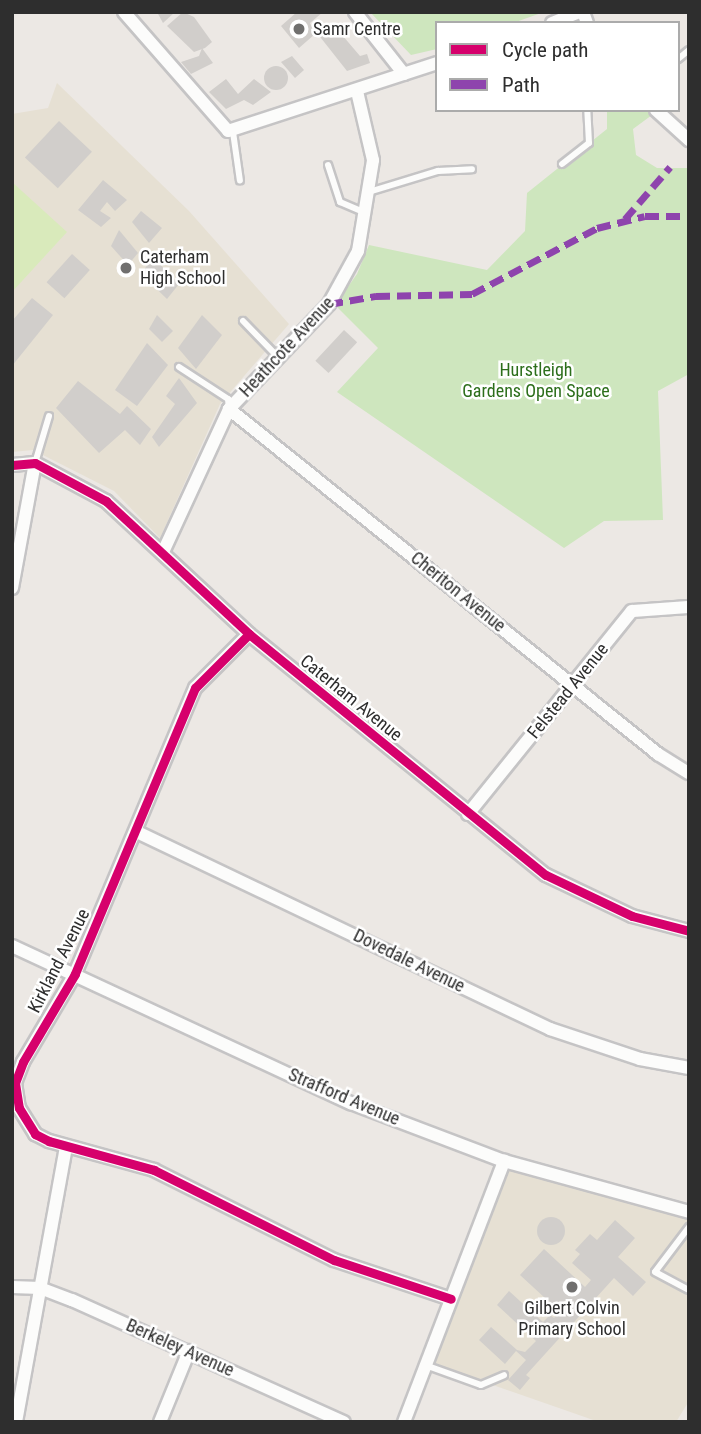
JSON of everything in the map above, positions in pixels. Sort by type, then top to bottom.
[{"type":"street","points":[[124,12],[230,132],[435,64]]},
{"type":"street","points":[[355,12],[404,74]]},
{"type":"street","points":[[557,21],[581,12]]},
{"type":"street","name":"Heathcote Avenue","points":[[163,552],[229,409],[279,359],[340,289],[368,213],[372,191],[369,134],[357,91]]},
{"type":"street","points":[[658,112],[689,140]]},
{"type":"street","name":"Cheriton Avenue","points":[[229,409],[574,685],[689,773]]},
{"type":"street","points":[[12,465],[35,463],[12,588]]},
{"type":"street","name":"Caterham Avenue","points":[[35,463],[106,501],[249,634],[546,876],[589,899],[689,931]]},
{"type":"street","name":"Felstead Avenue","points":[[468,814],[632,611],[689,607]]},
{"type":"street","name":"Kirkland Avenue","points":[[249,634],[195,688],[137,832],[75,974],[15,1083],[19,1108],[35,1134],[66,1147],[154,1170],[334,1260],[451,1300]]},
{"type":"street","name":"Dovedale Avenue","points":[[137,832],[550,1029],[640,1059],[689,1068]]},
{"type":"street","name":"Strafford Avenue","points":[[12,946],[351,1103],[504,1161],[689,1212]]},
{"type":"street","points":[[16,1422],[66,1147]]},
{"type":"street","points":[[404,1422],[504,1161]]},
{"type":"street","name":"Berkeley Avenue","points":[[12,1287],[40,1288],[189,1351],[320,1417],[344,1422]]},
{"type":"street","points":[[160,1422],[189,1351]]},
{"type":"lane","points":[[562,164],[589,142],[587,112]]},
{"type":"lane","points":[[230,132],[240,181]]},
{"type":"lane","points":[[328,165],[340,202],[368,213]]},
{"type":"lane","points":[[372,191],[438,171],[471,169]]},
{"type":"lane","points":[[243,321],[279,359]]},
{"type":"lane","points":[[179,368],[228,399],[229,409]]},
{"type":"lane","points":[[35,463],[49,416]]},
{"type":"lane","points":[[689,1227],[655,1272],[689,1290]]},
{"type":"lane","points":[[425,1365],[481,1384],[504,1375]]},
{"type":"shaded area","name":"Caterham High School","points":[[57,83],[189,211],[289,324],[220,404],[160,538],[114,491],[33,450],[12,452],[12,114],[48,108]]},
{"type":"shaded area","name":"Gilbert Colvin Primary School","points":[[504,1161],[689,1211],[689,1401],[676,1422],[599,1422],[427,1362]]},
{"type":"green space","points":[[370,12],[544,12],[519,21],[435,21],[435,49],[411,55]]},
{"type":"green space","name":"Hurstleigh Gardens Open Space","points":[[607,112],[649,112],[652,115],[633,129],[636,155],[657,168],[689,168],[689,374],[658,391],[663,520],[604,521],[564,548],[337,392],[378,348],[335,305],[357,274],[369,245],[487,270],[525,231],[527,193],[607,129]]},
{"type":"green space","points":[[12,182],[67,232],[12,292]]},
{"type":"building","points":[[157,12],[175,12],[163,23]]},
{"type":"building","points":[[183,12],[194,17],[212,42],[205,48],[194,52],[167,26]]},
{"type":"building","points":[[297,12],[323,12],[310,23],[315,34],[299,48],[281,26]]},
{"type":"building","points":[[331,22],[360,56],[367,54],[370,63],[347,71],[317,33]]},
{"type":"building","points":[[202,48],[213,63],[191,74],[181,62],[199,56]]},
{"type":"building","points":[[292,56],[304,70],[295,78],[281,62]]},
{"type":"building","points":[[276,66],[287,73],[288,78],[281,89],[276,90],[265,83],[264,78],[271,67]]},
{"type":"building","points":[[226,79],[238,94],[254,79],[271,92],[253,105],[244,100],[226,109],[209,92]]},
{"type":"building","points":[[59,121],[92,152],[58,188],[25,158]]},
{"type":"building","points":[[103,180],[127,200],[115,211],[107,202],[100,211],[111,218],[101,227],[78,210]]},
{"type":"building","points":[[141,211],[162,228],[149,243],[132,222]]},
{"type":"building","points":[[119,230],[138,253],[128,265],[111,246]]},
{"type":"building","points":[[72,254],[90,270],[64,298],[47,282]]},
{"type":"building","points":[[153,257],[179,284],[167,299],[141,274]]},
{"type":"building","points":[[32,298],[53,315],[12,366],[12,321]]},
{"type":"building","points":[[157,315],[173,331],[162,342],[149,329]]},
{"type":"building","points":[[202,315],[222,335],[196,369],[178,348]]},
{"type":"building","points":[[344,330],[357,342],[329,373],[315,361]]},
{"type":"building","points":[[147,343],[168,365],[137,406],[115,390]]},
{"type":"building","points":[[179,378],[197,403],[159,447],[152,437],[175,404],[166,396]]},
{"type":"building","points":[[78,381],[120,414],[127,406],[151,429],[140,445],[125,430],[99,453],[56,408]]},
{"type":"building","points":[[551,1217],[561,1221],[565,1231],[561,1241],[551,1245],[541,1241],[537,1231],[541,1221]]},
{"type":"building","points":[[615,1220],[635,1238],[618,1257],[646,1282],[633,1296],[614,1278],[526,1375],[530,1378],[520,1390],[508,1380],[526,1360],[516,1351],[505,1364],[479,1340],[491,1327],[517,1350],[525,1352],[536,1341],[497,1305],[509,1291],[543,1322],[550,1315],[554,1318],[563,1308],[558,1310],[520,1275],[544,1249],[585,1287],[591,1280],[572,1263],[580,1254],[575,1250],[590,1234],[597,1240]]},
{"type":"marked path","points":[[625,219],[670,167]]},
{"type":"marked path","points":[[329,304],[376,296],[472,294],[597,228],[645,216],[689,216]]},
{"type":"cycle path","points":[[12,465],[35,463],[106,501],[249,634],[546,875],[632,916],[689,931]]},
{"type":"cycle path","points":[[249,634],[195,688],[75,974],[23,1062],[15,1083],[19,1108],[35,1134],[49,1141],[154,1170],[334,1260],[451,1299]]},
{"type":"place","name":"Samr Centre","points":[[299,29]]},
{"type":"place","name":"Caterham High School","points":[[126,268]]},
{"type":"place","name":"Gilbert Colvin Primary School","points":[[572,1287]]}]
